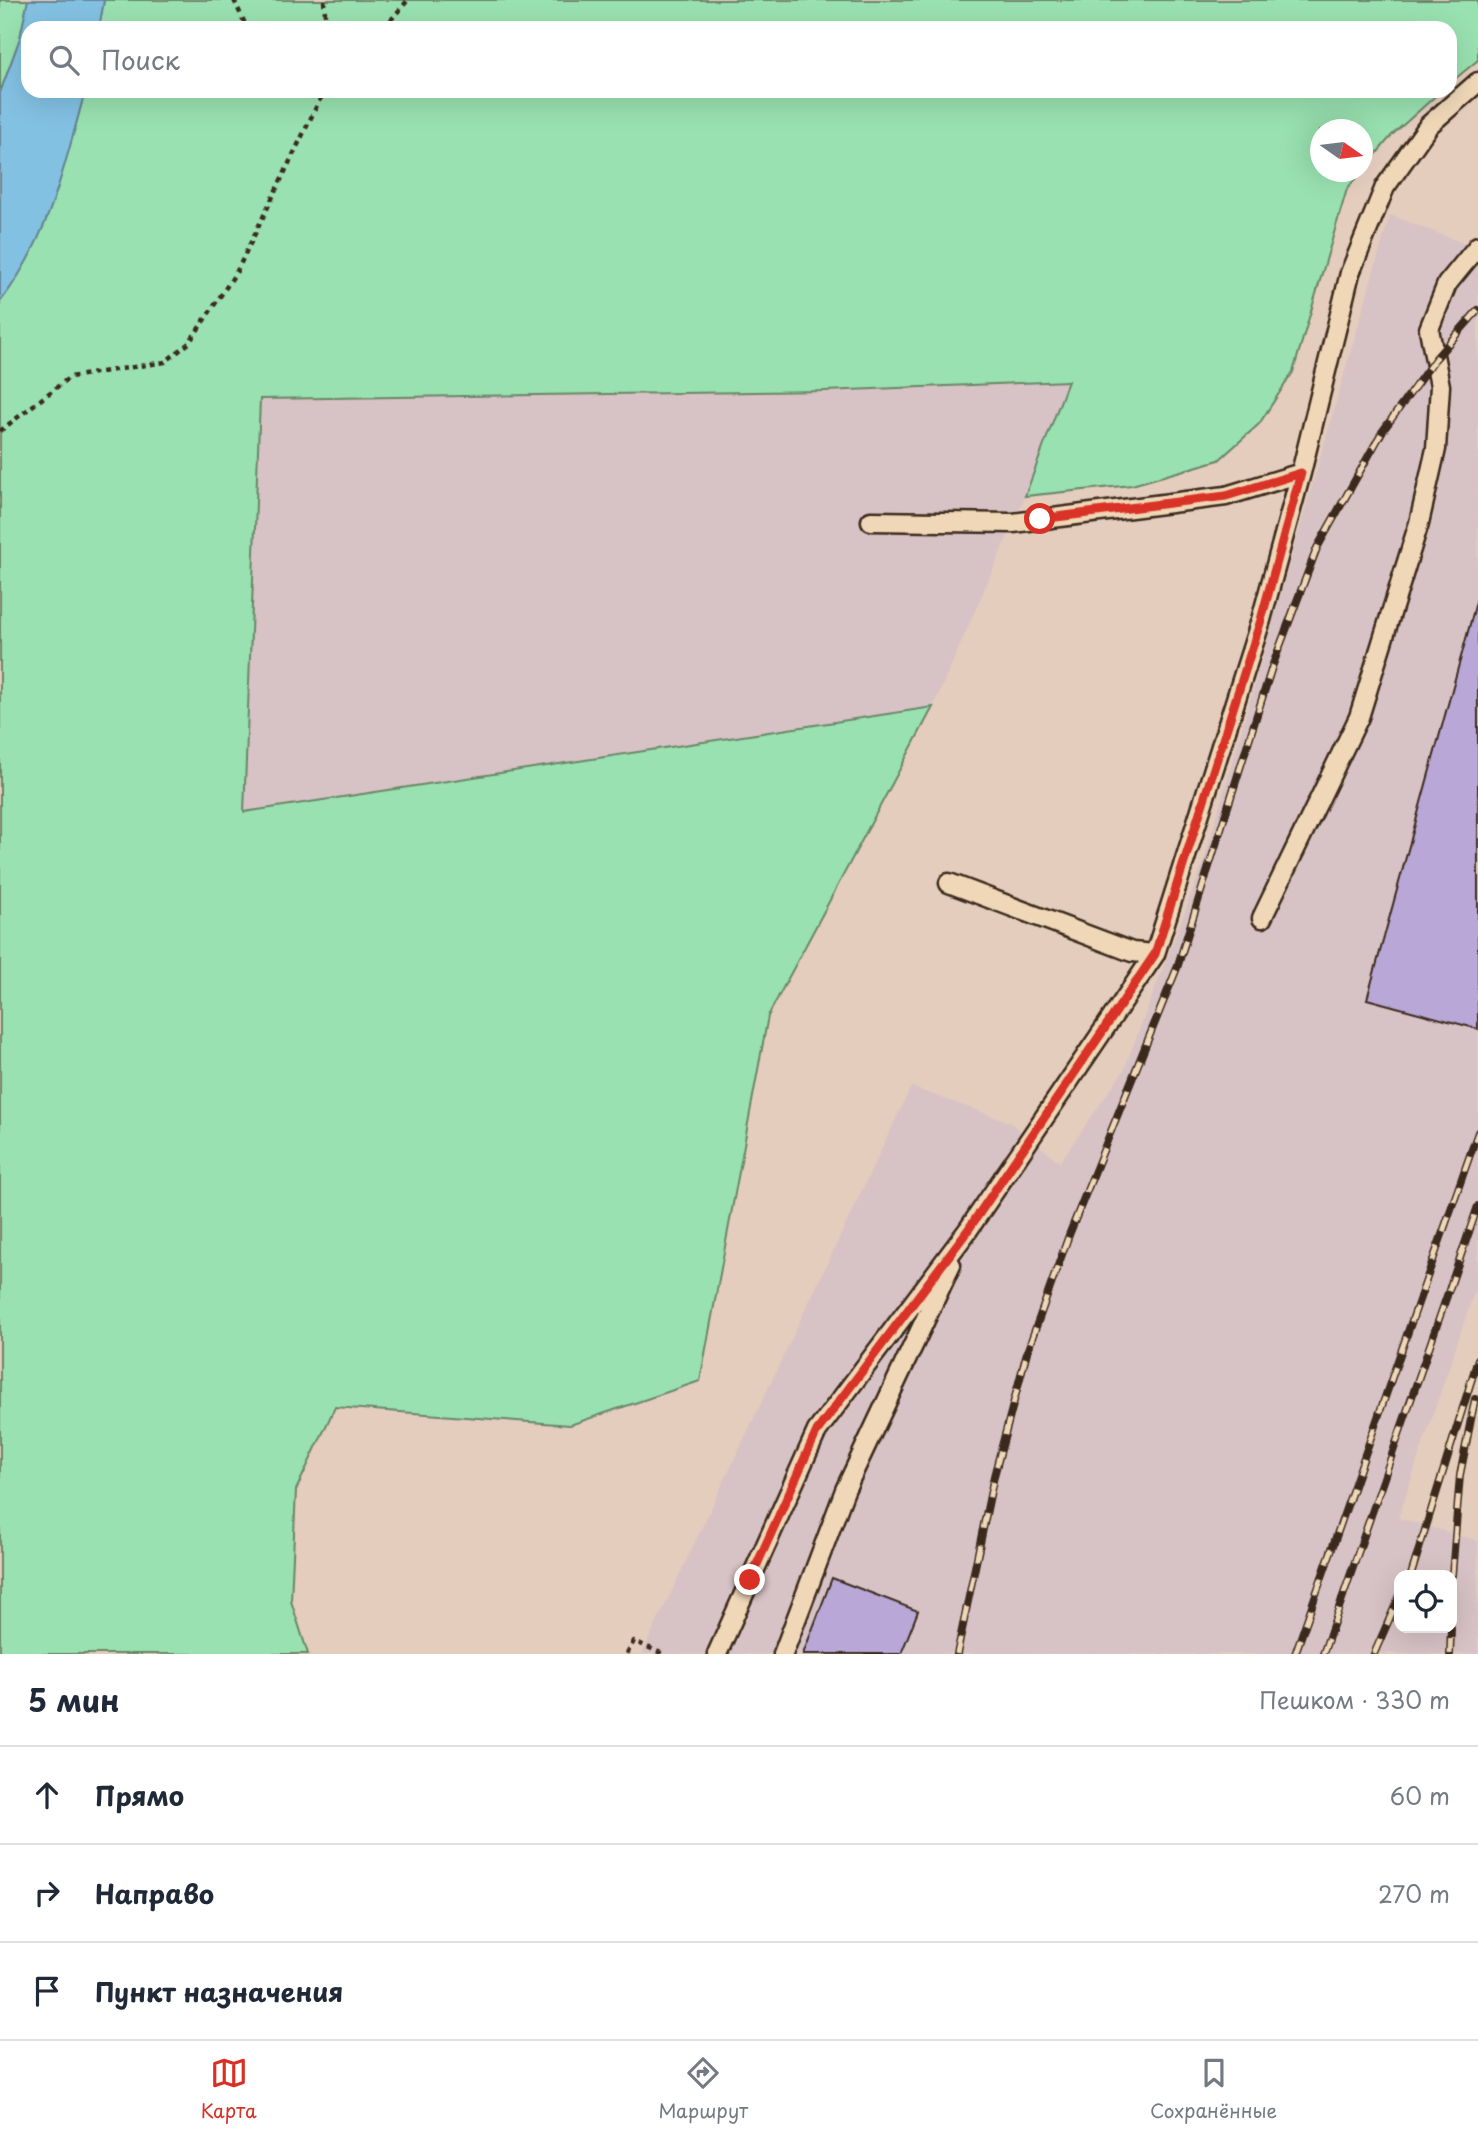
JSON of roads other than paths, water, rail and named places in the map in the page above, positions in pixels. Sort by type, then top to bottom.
[{"type":"lane","points":[[717,1654],[817,1431],[968,1230],[1155,954],[1261,620],[1301,473],[1350,273],[1385,187],[1429,125],[1478,82]]},
{"type":"lane","points":[[1262,918],[1359,717],[1419,523],[1436,449],[1440,386],[1429,330],[1447,284],[1478,246]]},
{"type":"lane","points":[[872,521],[1013,523],[1226,496],[1301,473]]},
{"type":"lane","points":[[949,883],[1132,952],[1155,954]]},
{"type":"lane","points":[[783,1654],[845,1490],[968,1230]]},
{"type":"water","points":[[28,0],[104,0],[100,21],[24,21]]},
{"type":"water","points":[[21,33],[21,98],[83,98],[62,175],[43,228],[17,278],[0,302],[0,93]]},
{"type":"railway","points":[[957,1654],[994,1476],[1027,1352],[1069,1235],[1177,968],[1272,667],[1317,548],[1382,432],[1435,359],[1478,310]]},
{"type":"railway","points":[[1295,1654],[1478,1132]]},
{"type":"railway","points":[[1323,1654],[1478,1206]]},
{"type":"railway","points":[[1413,1570],[1478,1359]]},
{"type":"railway","points":[[1452,1570],[1460,1475],[1475,1399]]},
{"type":"railway","points":[[1374,1654],[1394,1608]]},
{"type":"railway","points":[[1450,1654],[1451,1633]]}]
